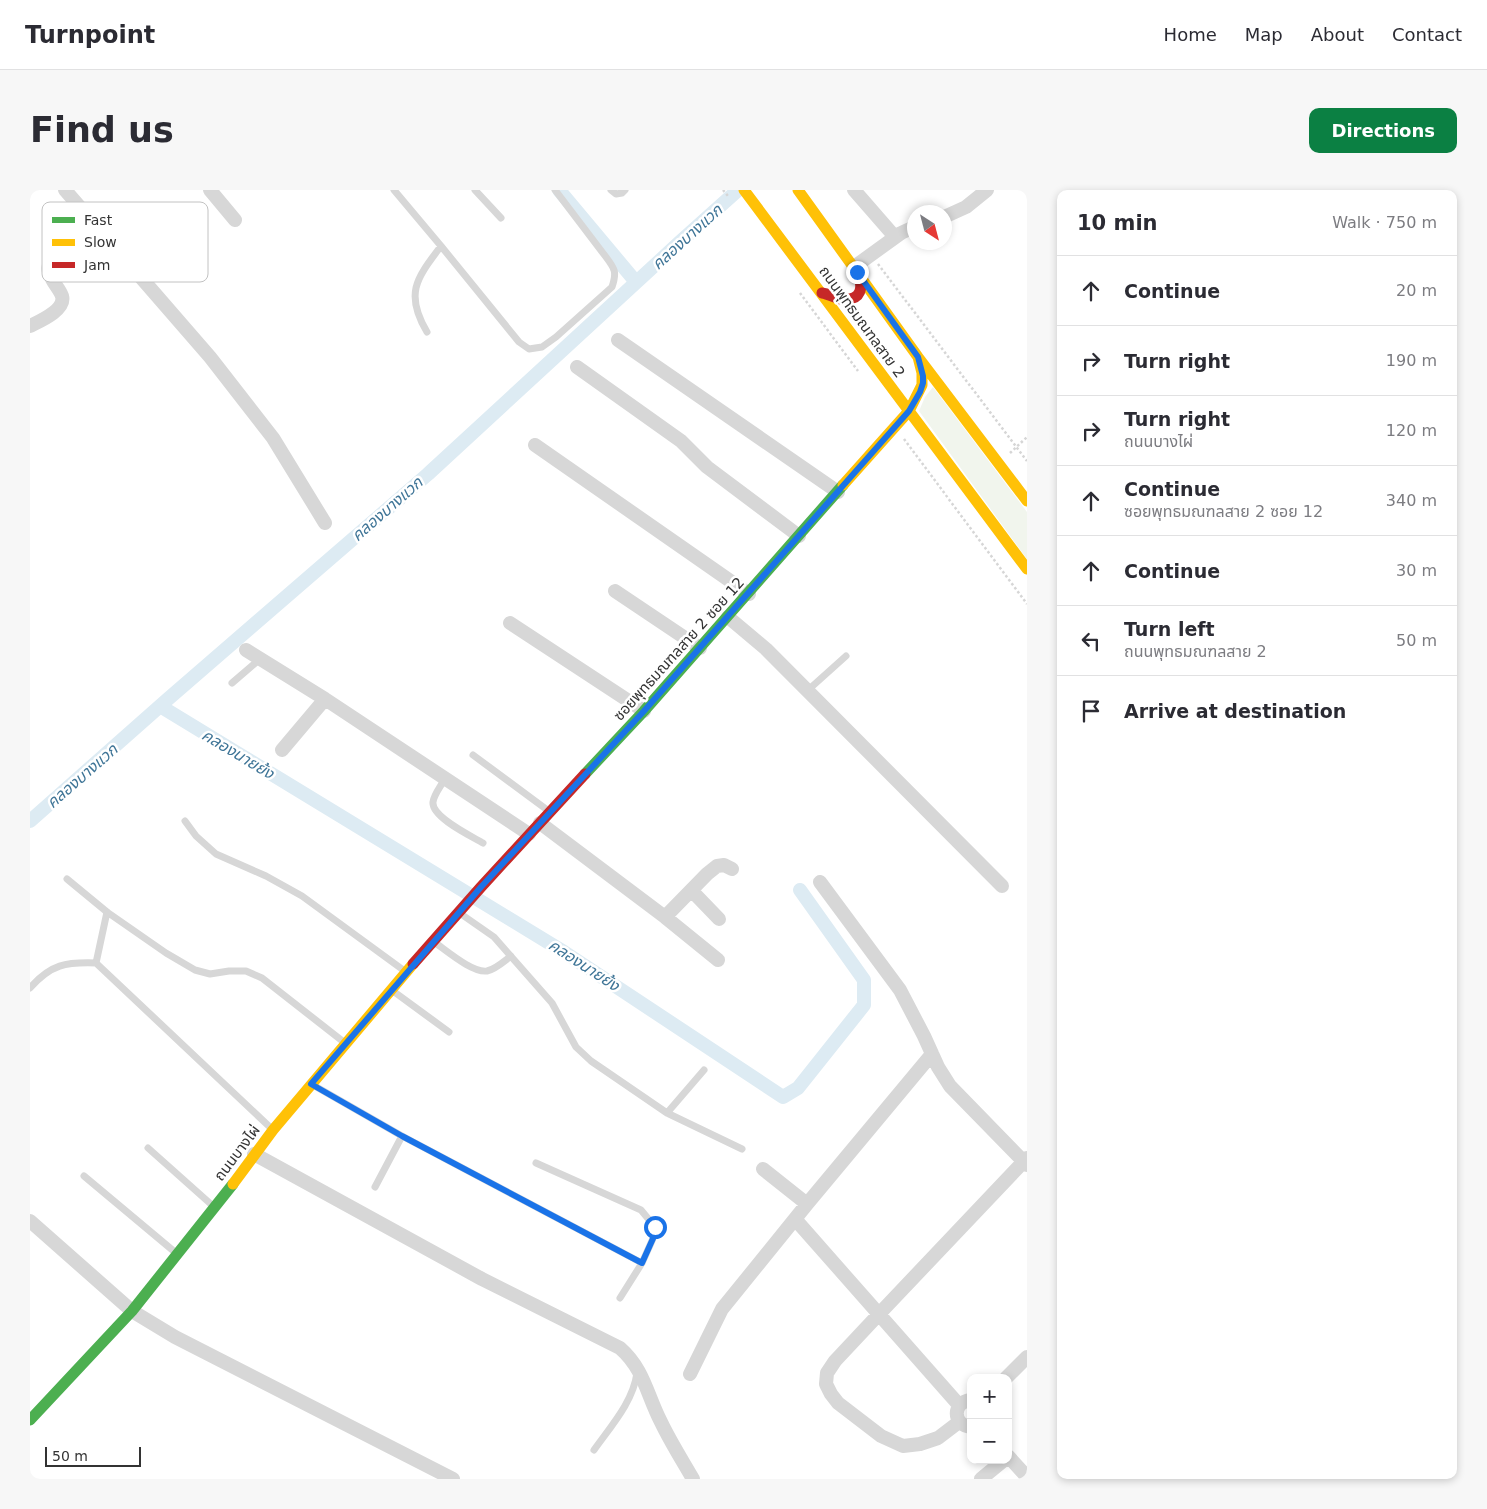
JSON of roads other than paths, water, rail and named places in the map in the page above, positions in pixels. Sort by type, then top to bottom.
[{"type":"street","points":[[65,190],[75,202]]},
{"type":"street","points":[[210,190],[235,220]]},
{"type":"street","name":"ถนนพุทธมณฑลสาย 2","points":[[744,190],[1027,569]]},
{"type":"street","points":[[854,190],[895,237]]},
{"type":"street","points":[[952,213],[966,207],[987,190]]},
{"type":"street","name":"ถนนพุทธมณฑลสาย 2","points":[[801,195],[918,357],[998,463],[1026,496]]},
{"type":"street","points":[[822,293],[846,299],[858,295],[861,290],[861,282],[856,269],[867,258],[901,232],[907,230]]},
{"type":"street","points":[[30,326],[58,309],[62,303],[62,296],[54,282]]},
{"type":"street","points":[[145,282],[210,357],[273,438],[325,523]]},
{"type":"street","points":[[618,340],[838,492]]},
{"type":"street","name":"ซอยพุทธมณฑลสาย 2 ซอย 12","points":[[467,902],[644,711],[909,411],[923,383],[918,357]]},
{"type":"street","points":[[577,367],[681,441],[707,467],[800,536]]},
{"type":"street","points":[[535,445],[749,594]]},
{"type":"street","points":[[614,590],[700,648]]},
{"type":"street","points":[[728,617],[766,648],[1002,886]]},
{"type":"street","points":[[510,623],[644,711]]},
{"type":"street","points":[[246,650],[325,699],[529,834]]},
{"type":"street","points":[[282,750],[325,699]]},
{"type":"street","points":[[540,823],[665,917],[718,960]]},
{"type":"street","points":[[665,917],[717,866],[724,865],[732,869]]},
{"type":"street","points":[[820,882],[900,990],[938,1068],[950,1086],[1026,1162],[880,1313],[835,1361],[827,1373],[826,1384],[838,1403],[882,1436],[903,1446],[920,1444],[938,1438],[965,1424]]},
{"type":"street","points":[[692,891],[718,919]]},
{"type":"street","name":"ถนนบางไผ่","points":[[30,1420],[132,1311],[215,1208],[273,1130],[345,1043],[467,902]]},
{"type":"street","points":[[690,1374],[722,1308],[932,1054]]},
{"type":"street","points":[[254,1154],[482,1279],[620,1348],[637,1367],[660,1420],[693,1479]]},
{"type":"street","points":[[763,1169],[807,1204]]},
{"type":"street","points":[[795,1219],[880,1313],[965,1402],[956,1412],[957,1419],[965,1424]]},
{"type":"street","points":[[30,1221],[132,1311],[175,1337],[453,1479]]},
{"type":"street","points":[[1010,1374],[1027,1357]]},
{"type":"street","points":[[1012,1461],[1027,1477]]},
{"type":"street","points":[[982,1479],[999,1464]]},
{"type":"lane","points":[[394,190],[518,342],[529,349],[542,347],[556,337],[612,286],[616,275],[613,266],[555,190]]},
{"type":"lane","points":[[611,190],[616,194],[625,190]]},
{"type":"lane","points":[[477,192],[501,218]]},
{"type":"lane","points":[[427,332],[416,305],[414,289],[418,278],[441,246]]},
{"type":"lane","points":[[807,691],[846,656]]},
{"type":"lane","points":[[232,683],[260,659]]},
{"type":"lane","points":[[472,755],[550,812]]},
{"type":"lane","points":[[445,778],[433,801],[433,808],[440,816],[482,843]]},
{"type":"lane","points":[[185,821],[196,836],[216,854],[266,876],[302,896],[406,972]]},
{"type":"lane","points":[[67,879],[107,912],[166,953],[195,970],[210,974],[246,971],[262,978],[345,1043]]},
{"type":"lane","points":[[96,963],[107,912]]},
{"type":"lane","points":[[459,912],[494,937],[511,956],[552,1003],[576,1046],[591,1061],[666,1113],[742,1149]]},
{"type":"lane","points":[[433,941],[471,967],[485,971],[495,968],[511,956]]},
{"type":"lane","points":[[30,988],[38,979],[59,966],[73,962],[96,963],[273,1130]]},
{"type":"lane","points":[[391,990],[449,1032]]},
{"type":"lane","points":[[666,1113],[704,1070]]},
{"type":"lane","points":[[311,1084],[402,1136],[642,1263]]},
{"type":"lane","points":[[375,1187],[402,1136]]},
{"type":"lane","points":[[148,1148],[215,1208]]},
{"type":"lane","points":[[536,1163],[641,1210],[655,1227],[655,1234],[642,1263],[620,1298]]},
{"type":"lane","points":[[84,1176],[178,1255]]},
{"type":"lane","points":[[594,1450],[630,1398],[635,1384],[637,1367]]},
{"type":"waterway","points":[[559,190],[636,282]]},
{"type":"waterway","name":"คลองบางแวก","points":[[30,821],[428,474],[738,190]]},
{"type":"waterway","name":"คลองนายย้ง","points":[[160,706],[564,952],[783,1097],[798,1088],[864,1005],[864,980],[800,890]]}]
